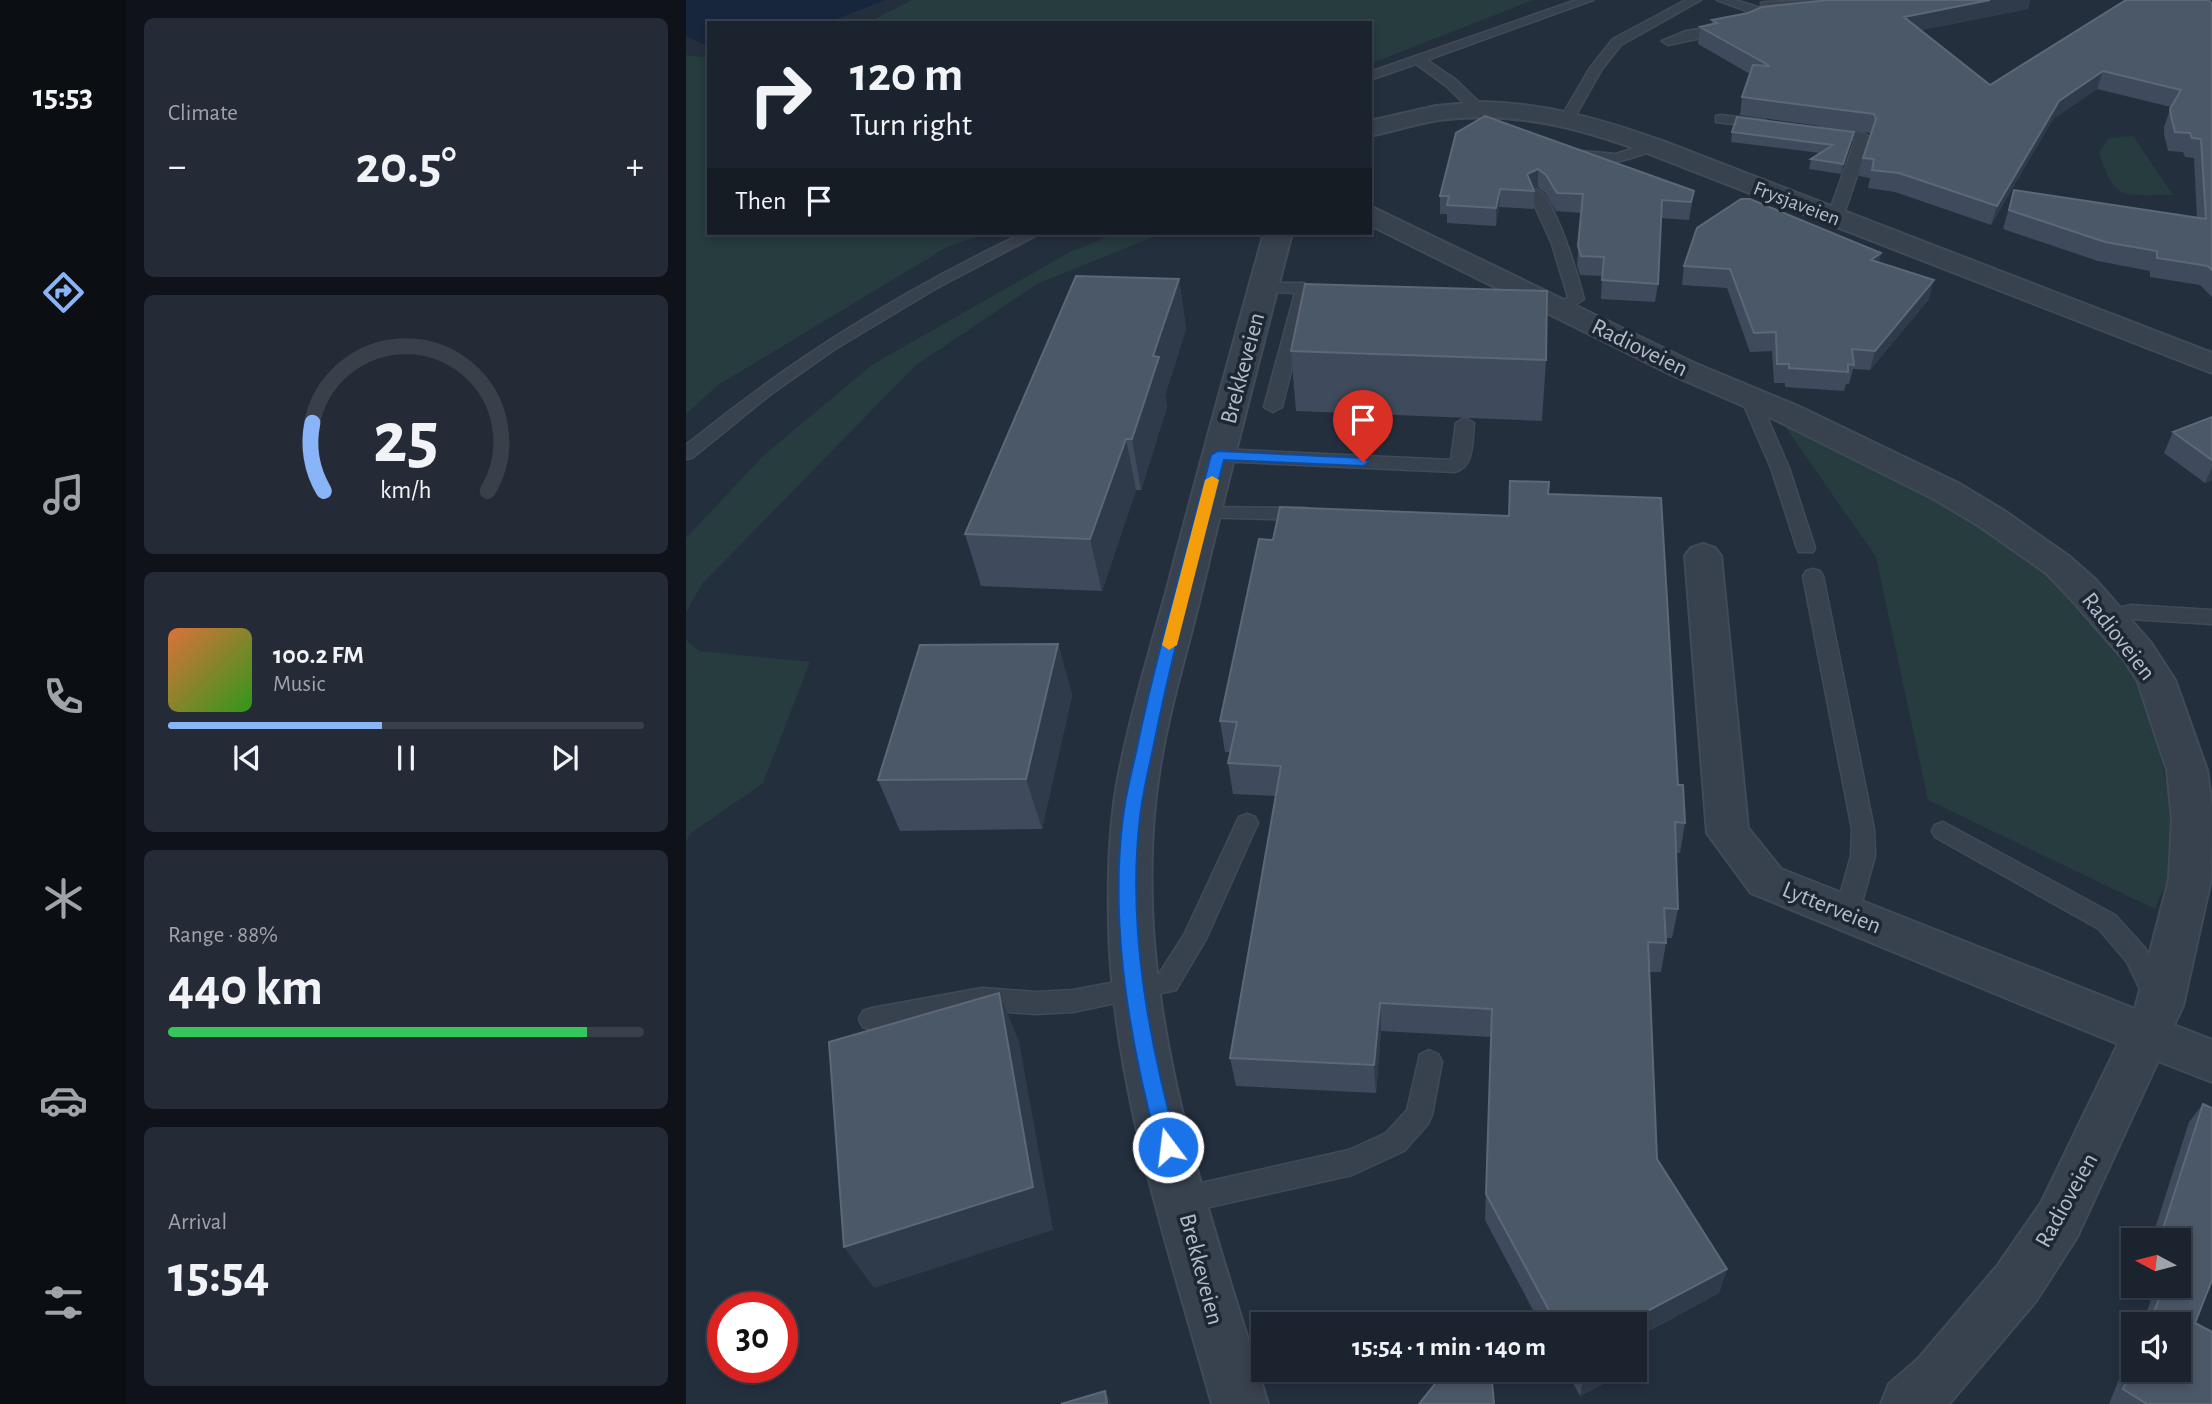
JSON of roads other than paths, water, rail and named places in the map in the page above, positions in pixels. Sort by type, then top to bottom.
[{"type":"street","name":"Frysjaveien","points":[[1372,128],[1423,114],[1479,110],[1525,112],[1567,119],[1836,217],[2212,364]]},
{"type":"street","name":"Radioveien","points":[[1372,215],[1683,369],[1749,396],[1923,480],[1991,518],[2058,565],[2109,617],[2138,652],[2156,680],[2187,770],[2193,819],[2190,879],[2153,1020],[2059,1220],[2008,1294],[1937,1378],[1909,1404]]},
{"type":"street","name":"Brekkeveien","points":[[1240,1404],[1154,1094],[1135,989],[1128,894],[1131,817],[1156,696],[1277,235]]},
{"type":"street","name":"Lytterveien","points":[[1703,556],[1728,833],[1766,881],[1847,913],[2153,1020],[2212,1061]]},
{"type":"lane","points":[[1372,75],[1587,0]]},
{"type":"lane","points":[[1567,119],[1596,68],[1617,42],[1695,0]]},
{"type":"lane","points":[[1723,0],[1744,18]]},
{"type":"lane","points":[[1744,18],[1831,3]]},
{"type":"lane","points":[[1668,41],[1744,18],[1831,3]]},
{"type":"lane","points":[[1418,60],[1451,83],[1479,110]]},
{"type":"lane","points":[[1721,119],[1775,125]]},
{"type":"lane","points":[[1815,130],[1863,136],[1858,157],[1838,202],[1836,217]]},
{"type":"lane","points":[[1567,149],[1604,161],[1622,159],[1649,147]]},
{"type":"lane","points":[[1536,194],[1566,255],[1572,278],[1576,299],[1561,309]]},
{"type":"lane","points":[[686,454],[766,389],[850,333],[944,278],[1030,235]]},
{"type":"lane","points":[[1264,288],[1304,288],[1273,407]]},
{"type":"lane","points":[[1749,396],[1780,468],[1806,548]]},
{"type":"lane","points":[[1218,455],[1455,466],[1461,460],[1465,423]]},
{"type":"lane","points":[[1203,513],[1321,515]]},
{"type":"lane","points":[[1813,576],[1863,829],[1863,856],[1847,913]]},
{"type":"lane","points":[[2109,617],[2131,612],[2212,617]]},
{"type":"lane","points":[[872,1019],[982,999],[1037,1003],[1073,1000],[1167,983],[1194,939],[1247,823]]},
{"type":"lane","points":[[1942,831],[2107,922],[2136,955],[2153,1020]]},
{"type":"lane","points":[[1183,1200],[1352,1162],[1395,1142],[1419,1115],[1429,1062]]},
{"type":"water","points":[[686,0],[885,0],[831,21],[707,21],[707,46],[686,36]]}]
